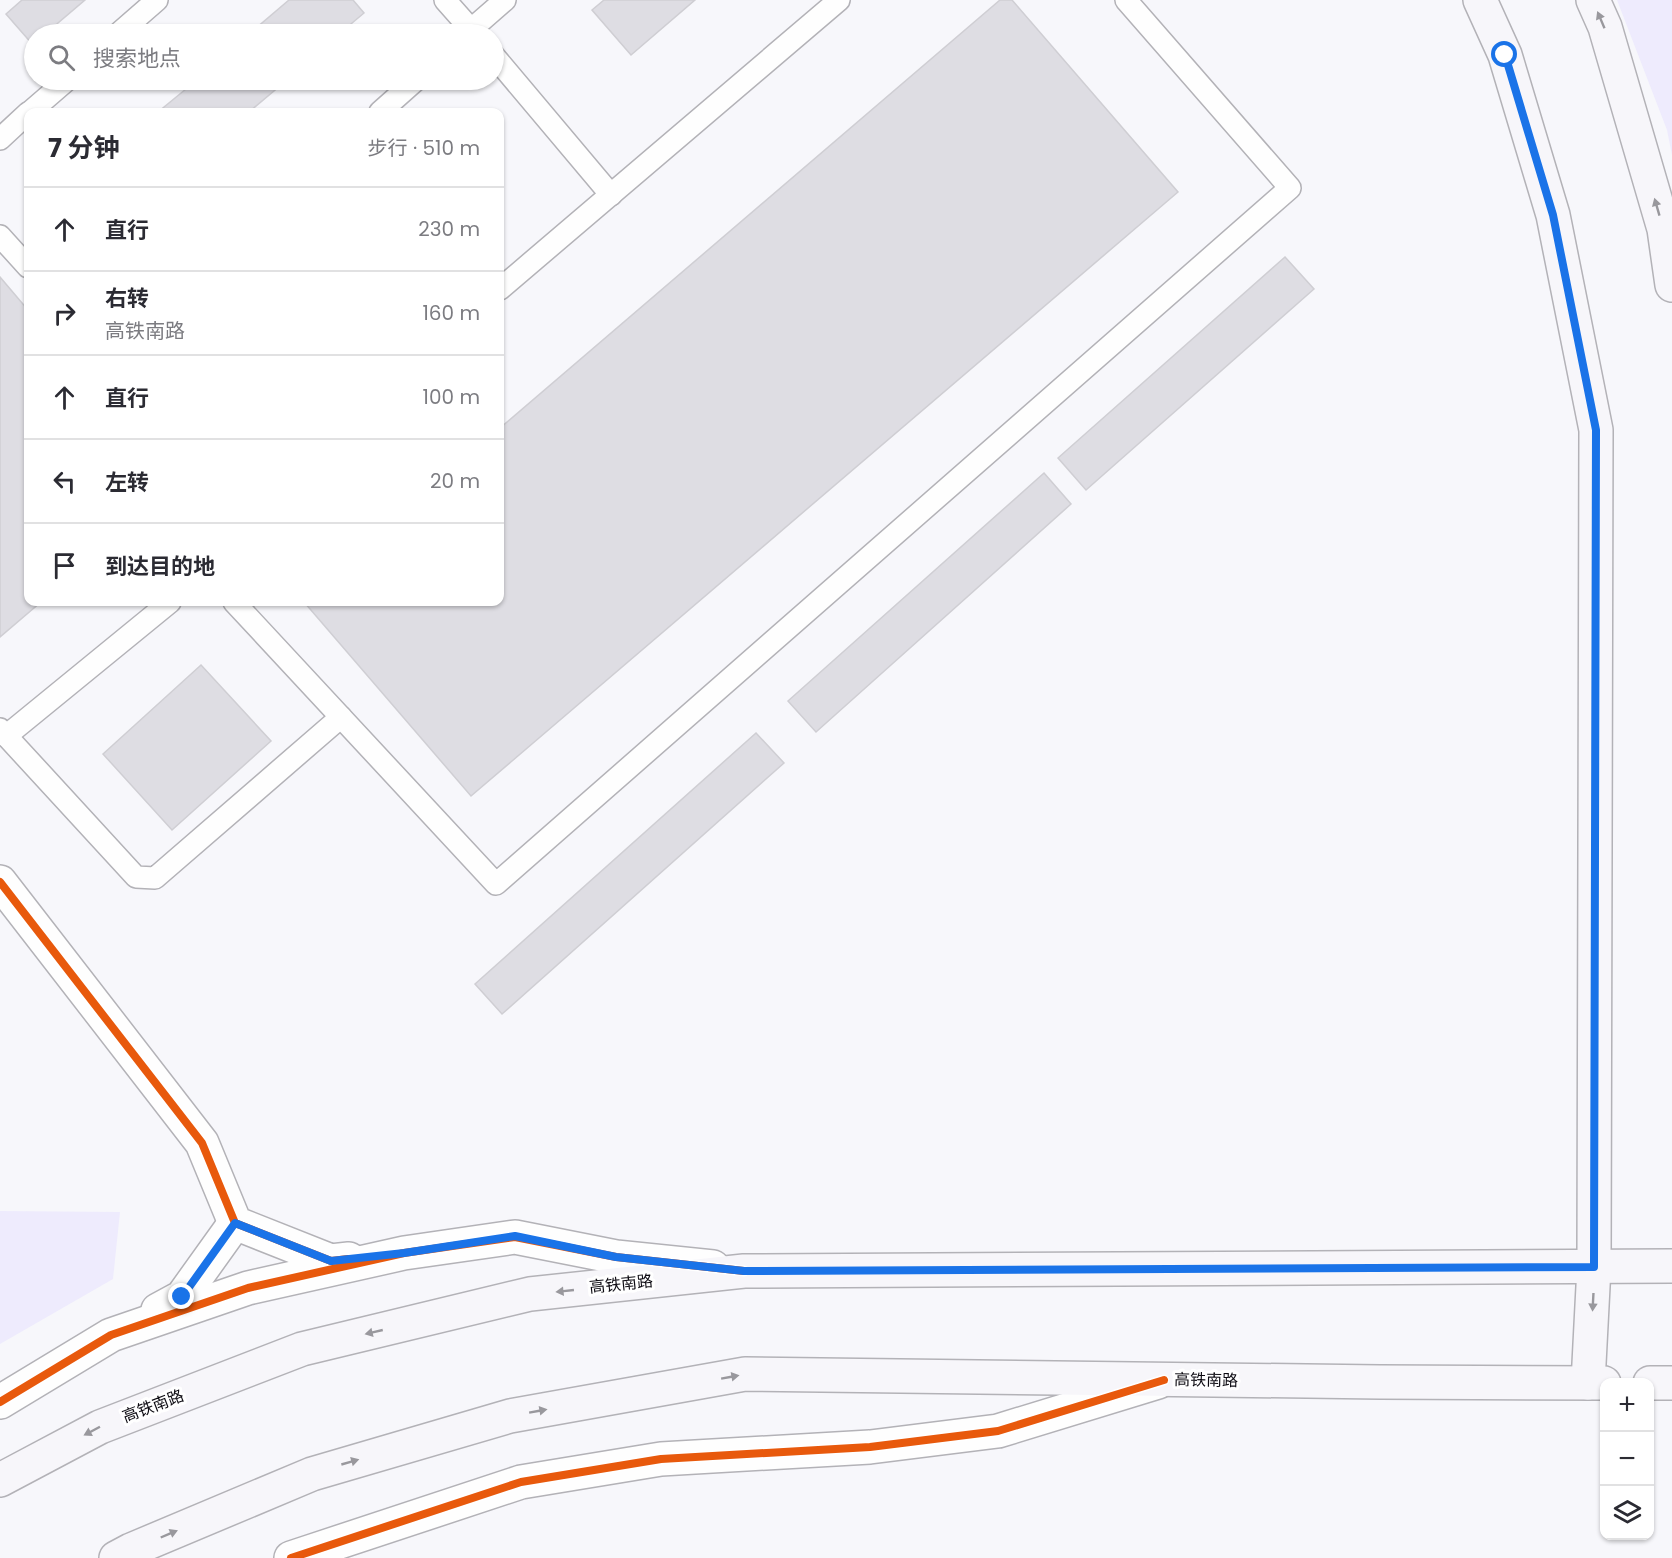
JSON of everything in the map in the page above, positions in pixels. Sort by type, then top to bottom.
[{"type":"main road","points":[[1480,0],[1505,55],[1553,215],[1596,430],[1594,1267],[1596,1383]]},
{"type":"main road","points":[[1593,0],[1605,27],[1664,229],[1672,285]]},
{"type":"main road","name":"高铁南路","points":[[0,1480],[100,1427],[302,1349],[530,1294],[744,1271],[1672,1266]]},
{"type":"main road","name":"高铁南路","points":[[116,1558],[312,1474],[510,1416],[745,1374],[1596,1383]]},
{"type":"main road","points":[[1654,1383],[1672,1383]]},
{"type":"street","points":[[0,882],[202,1143],[235,1223],[331,1261],[404,1253],[515,1236],[616,1257],[744,1271]]},
{"type":"street","points":[[0,1402],[111,1335],[182,1297],[235,1223]]},
{"type":"street","points":[[111,1335],[248,1288],[404,1253]]},
{"type":"street","points":[[291,1558],[521,1482],[662,1459],[870,1447],[998,1431],[1164,1380]]},
{"type":"lane","points":[[129,24],[157,0]]},
{"type":"lane","points":[[445,0],[464,24]]},
{"type":"lane","points":[[480,24],[505,0]]},
{"type":"lane","points":[[504,287],[839,0]]},
{"type":"lane","points":[[238,606],[496,884],[1290,188],[1126,0]]},
{"type":"lane","points":[[504,69],[611,195]]},
{"type":"lane","points":[[35,108],[55,90]]},
{"type":"lane","points":[[384,108],[405,90]]},
{"type":"lane","points":[[0,139],[24,117]]},
{"type":"lane","points":[[0,236],[24,263]]},
{"type":"lane","points":[[165,606],[3,732],[136,878],[155,878],[341,717]]},
{"type":"shaded area","points":[[1617,0],[1672,0],[1672,155],[1667,130]]},
{"type":"shaded area","points":[[0,1211],[120,1212],[113,1279],[0,1344]]},
{"type":"building","points":[[22,0],[85,0],[57,24],[24,24],[24,35],[6,14]]},
{"type":"building","points":[[289,0],[353,0],[364,13],[351,24],[261,24]]},
{"type":"building","points":[[604,0],[695,0],[631,55],[592,10]]},
{"type":"building","points":[[1000,0],[1012,0],[1178,192],[471,796],[307,606],[504,606],[504,425]]},
{"type":"building","points":[[185,90],[275,90],[254,108],[163,108]]},
{"type":"building","points":[[1285,257],[1314,289],[1086,490],[1058,458]]},
{"type":"building","points":[[0,277],[24,305],[24,606],[36,606],[0,637]]},
{"type":"building","points":[[1044,473],[1071,504],[816,732],[788,701]]},
{"type":"building","points":[[201,665],[271,741],[172,830],[103,754]]},
{"type":"building","points":[[756,733],[784,763],[502,1014],[475,984]]},
{"type":"cycle path","points":[[0,882],[202,1143],[235,1223],[331,1261],[348,1259]]},
{"type":"cycle path","points":[[0,1402],[111,1335],[248,1288],[404,1253],[515,1237],[616,1257],[744,1271]]},
{"type":"cycle path","points":[[291,1558],[521,1482],[661,1459],[870,1447],[998,1431],[1164,1380]]},
{"type":"route","points":[[182,1297],[235,1223],[331,1261],[404,1253],[515,1236],[616,1257],[744,1271],[1594,1267],[1596,430],[1553,215],[1505,55]]}]
